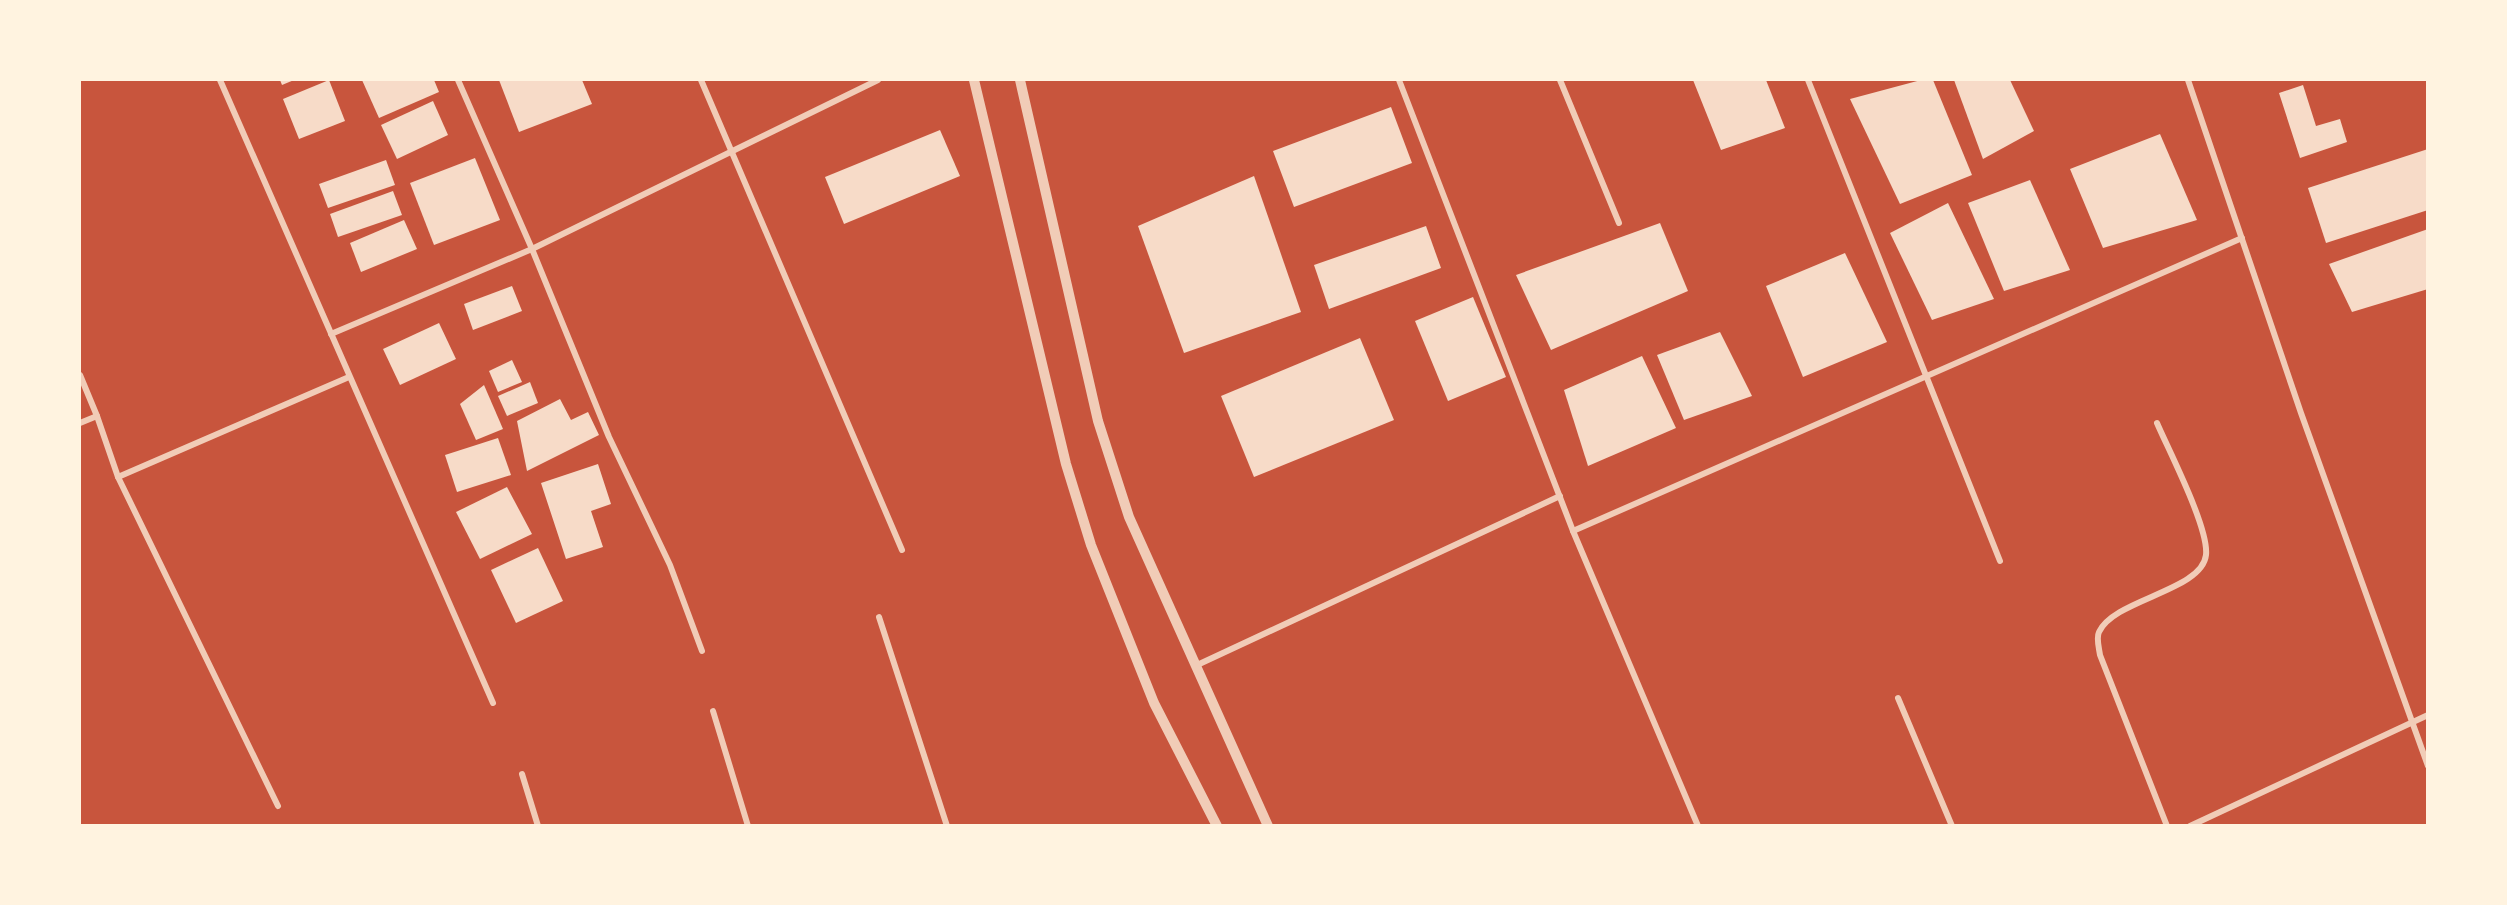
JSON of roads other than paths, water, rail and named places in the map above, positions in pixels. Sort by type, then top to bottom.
[{"type":"street","points":[[220,80],[493,703]]},
{"type":"street","points":[[458,80],[532,249],[609,437],[670,565],[702,651]]},
{"type":"street","points":[[701,80],[902,550]]},
{"type":"street","points":[[331,334],[532,249],[878,80]]},
{"type":"street","points":[[974,80],[1066,464],[1091,545],[1154,703],[1217,825]]},
{"type":"street","points":[[1020,80],[1098,421],[1129,517],[1268,825]]},
{"type":"street","points":[[1399,80],[1573,531],[1698,825]]},
{"type":"street","points":[[1560,80],[1619,223]]},
{"type":"street","points":[[1808,80],[2000,561]]},
{"type":"street","points":[[2188,80],[2301,413],[2427,766]]},
{"type":"street","points":[[1573,531],[2242,238]]},
{"type":"street","points":[[80,375],[118,477],[278,806]]},
{"type":"street","points":[[118,477],[349,376]]},
{"type":"street","points":[[80,423],[97,416]]},
{"type":"street","points":[[2157,423],[2205,534],[2206,556],[2198,572],[2107,620],[2098,634],[2100,655],[2167,825]]},
{"type":"street","points":[[1195,666],[1560,496]]},
{"type":"street","points":[[879,617],[947,825]]},
{"type":"street","points":[[1898,698],[1952,825]]},
{"type":"street","points":[[713,711],[748,825]]},
{"type":"street","points":[[2190,825],[2427,715]]},
{"type":"street","points":[[522,774],[538,825]]}]
